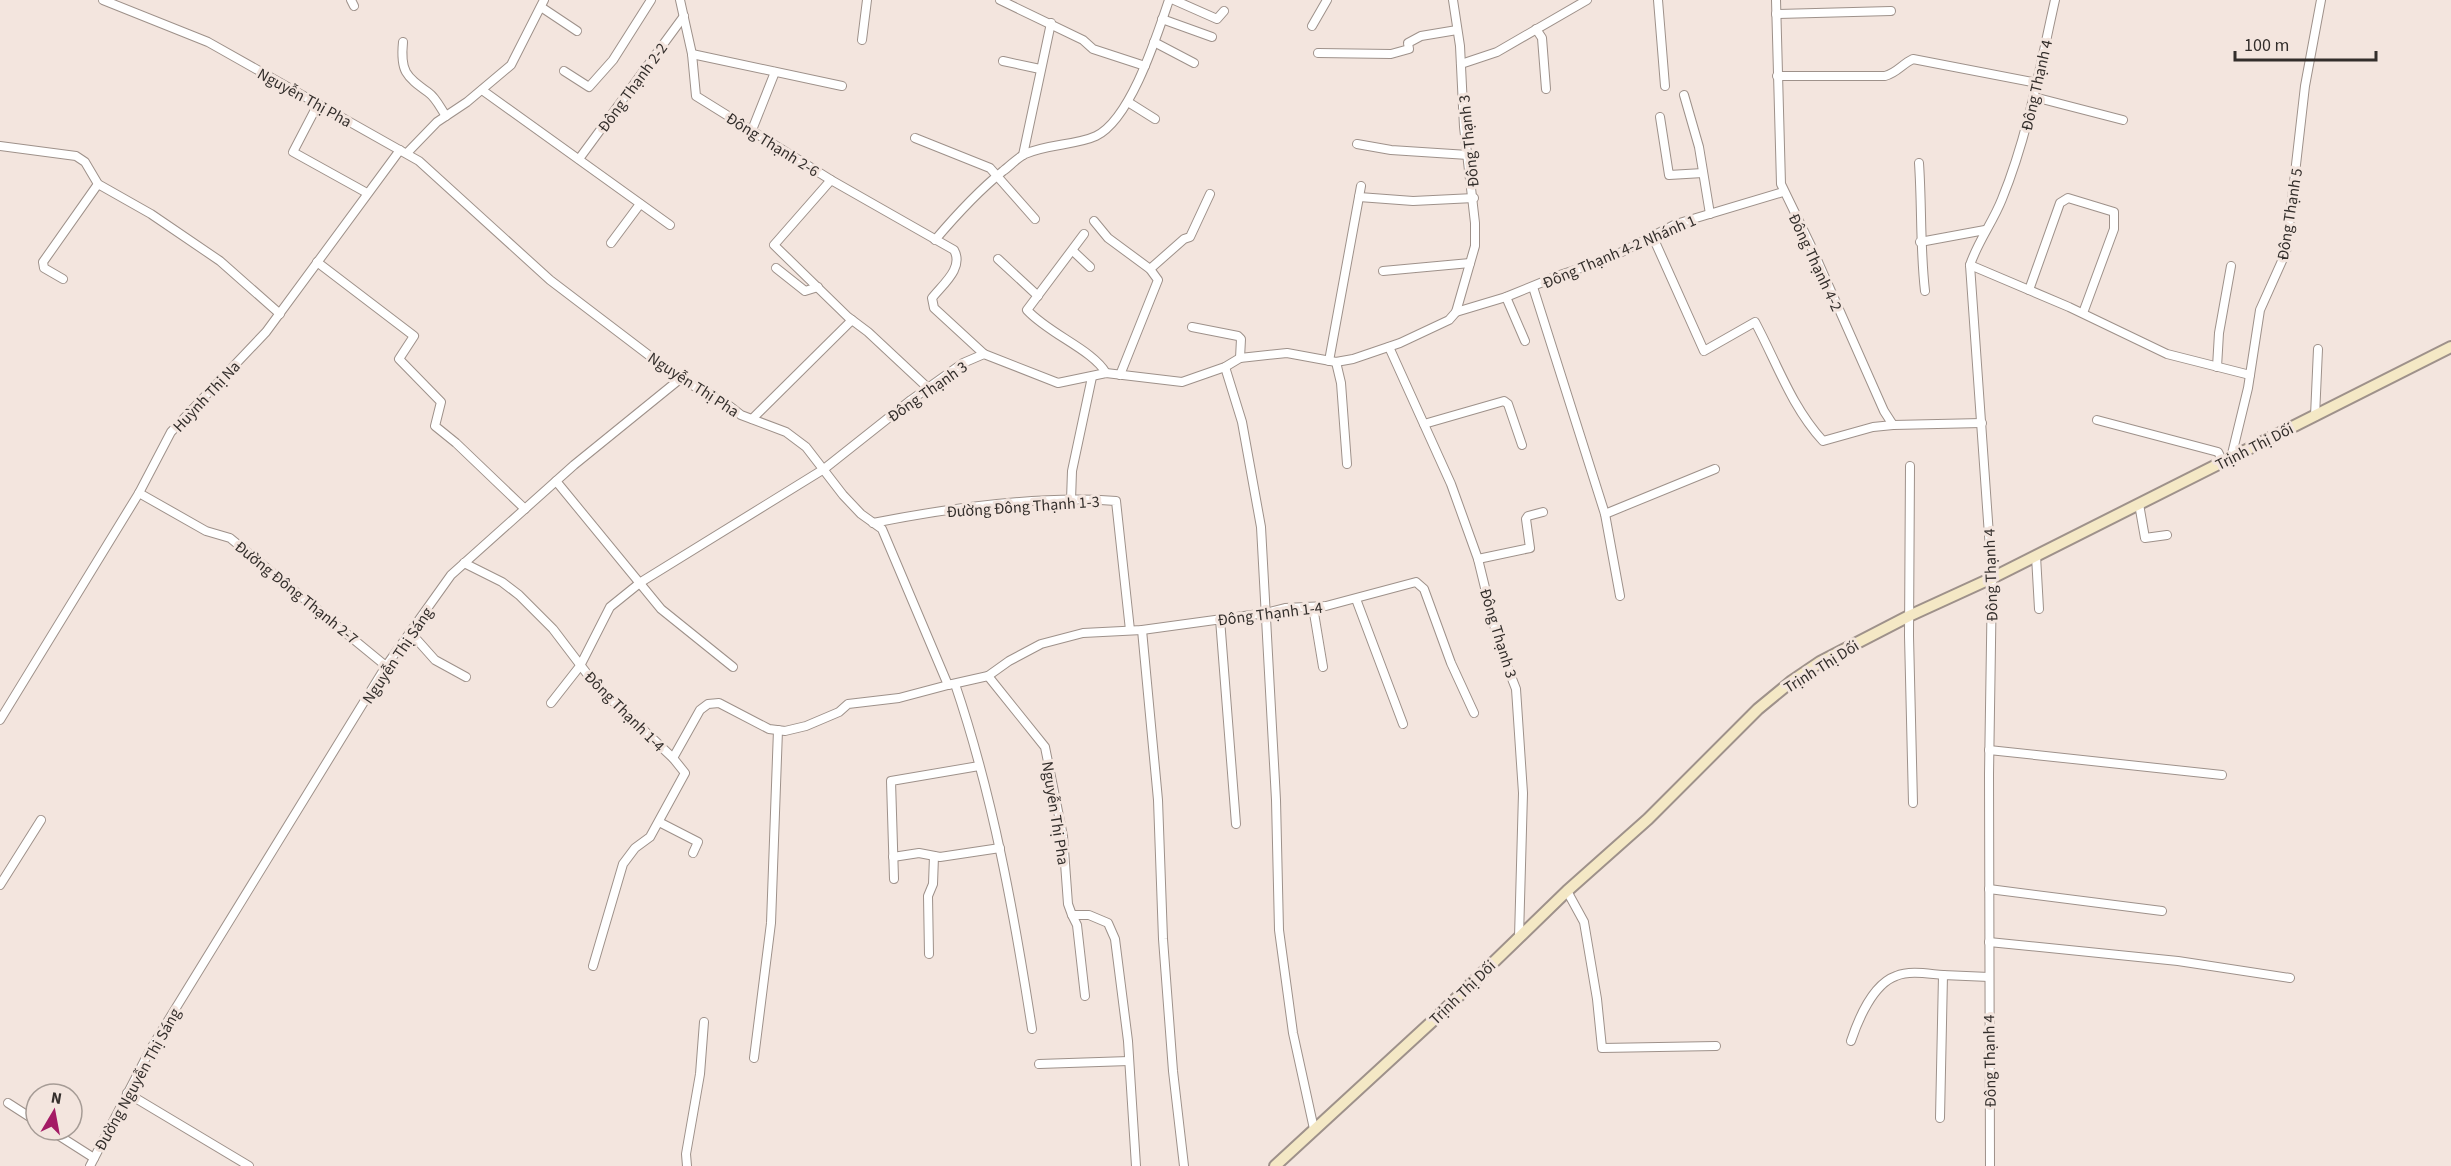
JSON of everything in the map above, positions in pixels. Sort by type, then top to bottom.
[{"type":"main road","name":"Trịnh Thị Dối","points":[[1276,1165],[1567,891],[1648,819],[1758,709],[1792,681],[1820,662],[1909,616],[1992,578],[2451,347]]},
{"type":"street","name":"Nguyễn Thị Pha","points":[[103,0],[208,42],[403,151],[469,205],[550,280],[680,379],[752,420],[786,432],[806,447],[843,495],[882,529],[951,685],[979,766],[1014,913],[1032,1029]]},
{"type":"street","points":[[564,71],[589,87],[613,60],[651,0]]},
{"type":"street","name":"Đông Thạnh 2-6","points":[[680,0],[692,54],[696,96],[831,180],[954,250],[958,258],[957,266],[932,298],[934,308],[984,354]]},
{"type":"street","points":[[862,40],[867,0]]},
{"type":"street","points":[[1000,0],[1083,40],[1093,50],[1145,66]]},
{"type":"street","points":[[935,240],[973,195],[1023,155],[1054,144],[1097,136],[1128,102],[1145,66],[1169,0]]},
{"type":"street","points":[[1174,0],[1217,19],[1224,11]]},
{"type":"street","points":[[1312,26],[1327,0]]},
{"type":"street","name":"Đông Thạnh 3","points":[[824,469],[928,388],[963,363],[984,354],[1058,383],[1106,373],[1182,382],[1225,367],[1240,358],[1287,353],[1333,362],[1389,347],[1449,320],[1456,312],[1475,246],[1474,198],[1453,0]]},
{"type":"street","points":[[1461,64],[1497,52],[1587,0]]},
{"type":"street","points":[[1658,0],[1665,86]]},
{"type":"street","name":"Đông Thạnh 4-2","points":[[1776,0],[1779,166],[1783,192],[1812,246],[1834,301],[1884,411],[1893,425]]},
{"type":"street","name":"Đông Thạnh 4","points":[[1990,1166],[1989,750],[1992,578],[1970,265],[2001,201],[2022,144],[2055,0]]},
{"type":"street","name":"Đông Thạnh 5","points":[[2227,460],[2250,375],[2260,310],[2286,252],[2305,86],[2321,0]]},
{"type":"street","points":[[543,3],[577,31]]},
{"type":"street","name":"Huỳnh Thị Na","points":[[0,720],[139,493],[171,432],[266,332],[367,193],[403,151],[511,66],[543,3]]},
{"type":"street","points":[[1776,14],[1891,11]]},
{"type":"street","name":"Đông Thạnh 2-2","points":[[579,159],[684,16]]},
{"type":"street","points":[[1162,19],[1212,37]]},
{"type":"street","points":[[1023,155],[1051,23]]},
{"type":"street","points":[[1536,29],[1542,38],[1546,89]]},
{"type":"street","points":[[1318,53],[1391,54],[1408,49],[1408,43],[1421,36],[1457,30]]},
{"type":"street","points":[[403,42],[401,59],[405,73],[417,86],[430,93],[446,116]]},
{"type":"street","points":[[1154,42],[1194,63]]},
{"type":"street","points":[[692,54],[842,86]]},
{"type":"street","points":[[1777,75],[1885,76],[1895,74],[1903,64],[1914,59],[2037,83]]},
{"type":"street","points":[[1003,61],[1040,69]]},
{"type":"street","points":[[752,130],[775,72]]},
{"type":"street","points":[[482,90],[670,225]]},
{"type":"street","points":[[1684,94],[1703,173],[1710,214]]},
{"type":"street","points":[[2034,97],[2123,120]]},
{"type":"street","points":[[1128,102],[1155,119]]},
{"type":"street","points":[[318,104],[293,152],[341,176],[367,193]]},
{"type":"street","points":[[1660,117],[1669,175],[1703,173]]},
{"type":"street","points":[[915,138],[990,168],[1035,219]]},
{"type":"street","points":[[1357,144],[1391,150],[1468,154]]},
{"type":"street","points":[[0,146],[76,156],[85,162],[98,184],[151,214],[220,261],[280,314]]},
{"type":"street","points":[[1918,163],[1922,229],[1920,242],[1925,291]]},
{"type":"street","points":[[831,180],[774,245],[852,320],[928,388]]},
{"type":"street","points":[[63,279],[44,268],[43,261],[98,184]]},
{"type":"street","points":[[1347,464],[1341,383],[1333,362],[1360,186]]},
{"type":"street","name":"Đông Thạnh 4-2 Nhánh 1","points":[[1456,312],[1506,297],[1608,259],[1676,224],[1783,192]]},
{"type":"street","points":[[1150,269],[1184,239],[1190,237],[1210,194]]},
{"type":"street","points":[[1359,197],[1413,201],[1474,198]]},
{"type":"street","points":[[2029,290],[2060,203],[2068,198],[2114,212],[2114,229],[2083,314]]},
{"type":"street","points":[[611,243],[640,204]]},
{"type":"street","points":[[1094,221],[1108,238],[1150,269],[1158,280],[1120,375]]},
{"type":"street","points":[[1920,242],[1985,230]]},
{"type":"street","points":[[1084,234],[1027,310],[1042,326],[1100,363],[1106,373]]},
{"type":"street","points":[[1652,235],[1704,351],[1755,322],[1773,355],[1775,368],[1807,424],[1823,441],[1873,426],[1982,423]]},
{"type":"street","points":[[1073,251],[1090,267]]},
{"type":"street","points":[[998,259],[1038,296]]},
{"type":"street","points":[[317,262],[414,336],[399,359],[441,402],[435,426],[525,509]]},
{"type":"street","points":[[1383,271],[1470,263]]},
{"type":"street","points":[[1970,265],[2083,314],[2167,354],[2250,375]]},
{"type":"street","points":[[2217,367],[2219,333],[2231,266]]},
{"type":"street","points":[[776,268],[805,291],[818,287]]},
{"type":"street","points":[[1533,287],[1605,514],[1620,596]]},
{"type":"street","points":[[1506,297],[1526,341]]},
{"type":"street","points":[[752,420],[852,320]]},
{"type":"street","points":[[1192,327],[1238,336],[1241,339],[1240,358]]},
{"type":"street","name":"Đông Thạnh 3","points":[[1389,347],[1451,484],[1478,559],[1499,645],[1516,689],[1519,706],[1523,816],[1519,937]]},
{"type":"street","points":[[2314,416],[2318,349]]},
{"type":"street","points":[[1225,367],[1242,422],[1261,527],[1279,930],[1293,1033],[1314,1129]]},
{"type":"street","points":[[1071,500],[1072,471],[1092,377]]},
{"type":"street","name":"Nguyễn Thị Sáng","points":[[186,993],[386,666],[451,575],[556,481],[680,379]]},
{"type":"street","points":[[1424,424],[1504,401],[1508,404],[1522,445]]},
{"type":"street","points":[[2097,420],[2218,452],[2227,460]]},
{"type":"street","points":[[1911,466],[1909,616],[1913,802]]},
{"type":"street","name":"Đông Thạnh 1-4","points":[[580,666],[610,607],[641,582],[824,469]]},
{"type":"street","points":[[1605,514],[1715,469]]},
{"type":"street","points":[[556,481],[661,609],[733,667]]},
{"type":"street","name":"Đường Đông Thạnh 2-7","points":[[139,493],[206,531],[230,538],[386,666]]},
{"type":"street","name":"Đường Đông Thạnh 1-3","points":[[873,523],[929,512],[1071,500],[1116,501],[1130,630]]},
{"type":"street","points":[[2139,504],[2145,538],[2167,535]]},
{"type":"street","points":[[1478,559],[1530,548],[1526,519],[1528,516],[1543,512]]},
{"type":"street","points":[[2036,556],[2039,609]]},
{"type":"street","name":"Đông Thạnh 1-4","points":[[464,563],[502,582],[519,596],[553,629],[594,683],[673,758],[700,710],[708,704],[719,703],[769,729],[778,730]]},
{"type":"street","name":"Đông Thạnh 1-4","points":[[988,676],[1008,661],[1041,644],[1083,633],[1142,630],[1266,613],[1285,608],[1313,607],[1356,599],[1416,582],[1424,589],[1451,663],[1474,713]]},
{"type":"street","points":[[1356,599],[1403,724]]},
{"type":"street","points":[[1313,607],[1323,667]]},
{"type":"street","points":[[1220,619],[1236,824]]},
{"type":"street","points":[[1142,630],[1158,800],[1163,939],[1173,1071],[1184,1166]]},
{"type":"street","points":[[410,632],[435,660],[466,677]]},
{"type":"street","points":[[550,703],[580,666]]},
{"type":"street","name":"Nguyễn Thị Pha","points":[[988,676],[998,684],[1013,709],[1045,747],[1063,836],[1068,904],[1077,925],[1085,996]]},
{"type":"street","points":[[754,1058],[771,923],[778,730],[806,726],[839,712],[848,704],[899,698],[988,676]]},
{"type":"street","points":[[1989,750],[2222,775]]},
{"type":"street","points":[[593,966],[623,864],[635,848],[650,837],[685,773],[673,758]]},
{"type":"street","points":[[894,879],[891,782],[979,766]]},
{"type":"street","points":[[0,885],[40,820]]},
{"type":"street","points":[[660,822],[698,842],[693,853]]},
{"type":"street","points":[[893,857],[919,853],[934,856],[1000,848]]},
{"type":"street","points":[[930,954],[928,896],[933,884],[934,856]]},
{"type":"street","points":[[1989,889],[2162,911]]},
{"type":"street","points":[[1567,891],[1584,922],[1597,999],[1602,1048],[1716,1046]]},
{"type":"street","points":[[1072,915],[1089,915],[1108,923],[1115,939],[1129,1061],[1136,1166]]},
{"type":"street","points":[[1989,942],[2178,961],[2290,978]]},
{"type":"street","points":[[1851,1041],[1862,1014],[1890,979],[1897,975],[1989,977]]},
{"type":"street","points":[[1940,1118],[1943,975]]},
{"type":"street","name":"Đường Nguyễn Thị Sáng","points":[[92,1162],[127,1093],[186,993]]},
{"type":"street","points":[[687,1166],[686,1154],[695,1109],[704,1022]]},
{"type":"street","points":[[1039,1064],[1129,1061]]},
{"type":"street","points":[[127,1093],[249,1166]]},
{"type":"street","points":[[8,1103],[24,1113]]},
{"type":"street","points":[[66,1142],[92,1162]]}]
